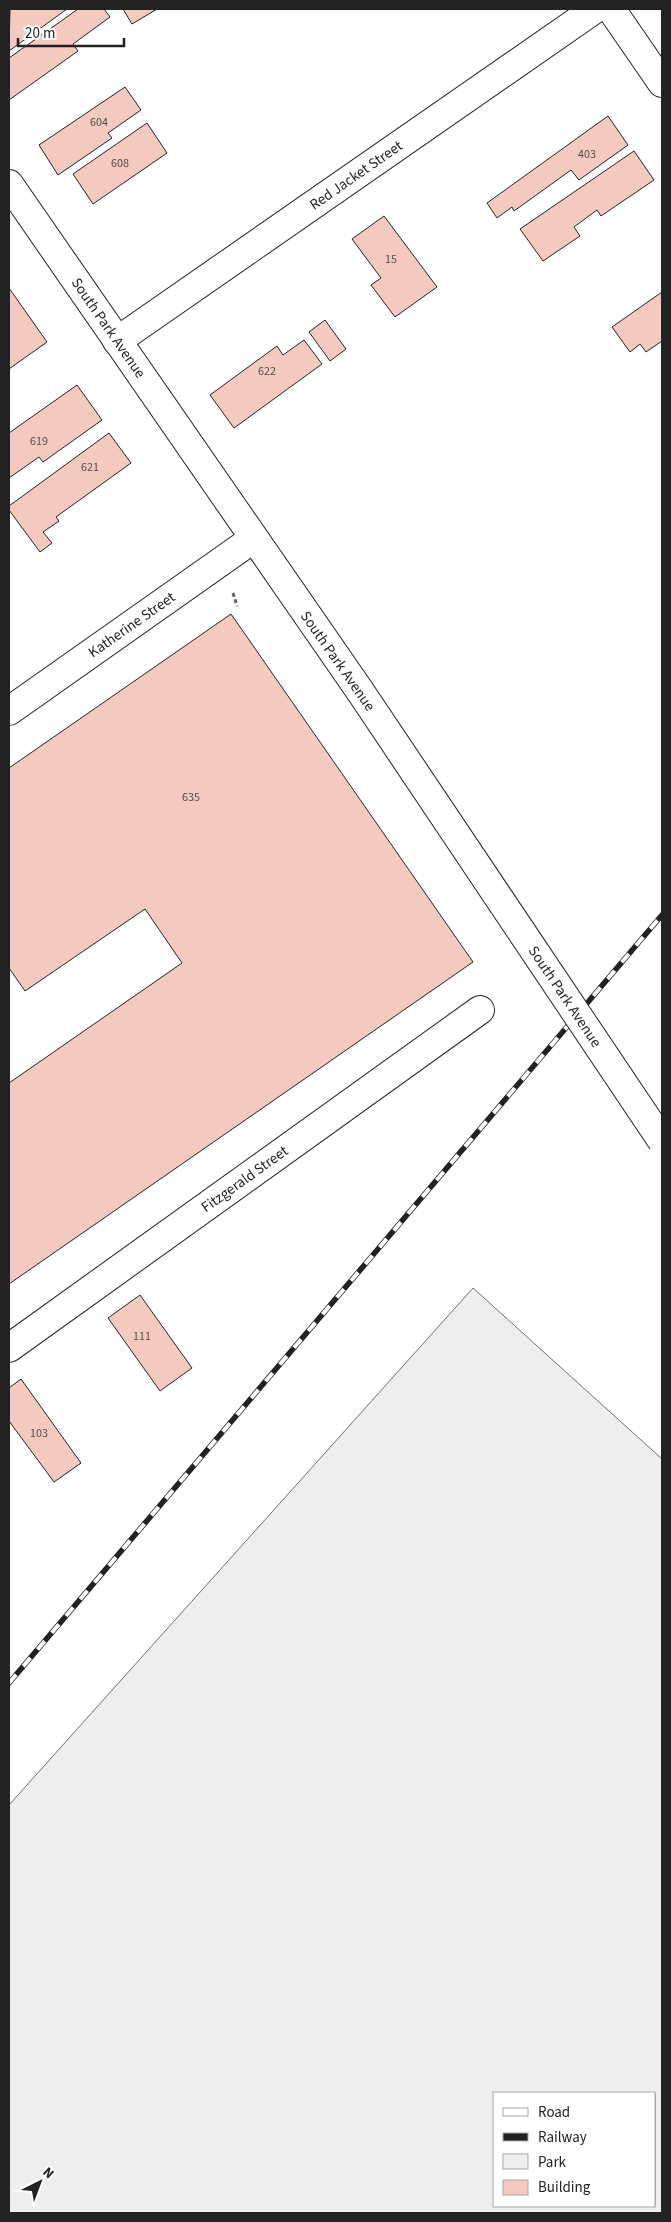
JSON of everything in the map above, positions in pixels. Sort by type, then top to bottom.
[{"type":"street","name":"Red Jacket Street","points":[[117,341],[595,9]]},
{"type":"street","points":[[611,9],[662,83]]},
{"type":"street","name":"South Park Avenue","points":[[9,184],[360,692],[662,1141]]},
{"type":"street","name":"Katherine Street","points":[[9,711],[253,539]]},
{"type":"street","name":"Fitzgerald Street","points":[[9,1348],[480,1010]]},
{"type":"path","points":[[233,593],[237,606]]},
{"type":"green space","points":[[473,1288],[662,1459],[662,2213],[9,2213],[9,1805]]},
{"type":"building","points":[[10,9],[67,9],[9,51]]},
{"type":"building","points":[[78,9],[104,9],[110,17],[73,44],[78,51],[9,100],[9,58]]},
{"type":"building","points":[[123,9],[157,9],[132,24]]},
{"type":"building","points":[[125,87],[141,110],[108,133],[112,138],[58,175],[39,145]]},
{"type":"building","points":[[608,116],[628,145],[579,180],[571,170],[514,211],[512,207],[497,218],[487,203]]},
{"type":"building","points":[[147,123],[167,153],[93,204],[73,174]]},
{"type":"building","points":[[634,151],[654,180],[601,216],[597,210],[574,227],[580,236],[543,261],[520,229]]},
{"type":"building","points":[[384,216],[437,287],[395,317],[371,285],[381,278],[352,239]]},
{"type":"building","points":[[9,288],[47,342],[9,369]]},
{"type":"building","points":[[662,292],[662,341],[646,352],[640,344],[630,352],[612,327]]},
{"type":"building","points":[[325,320],[346,349],[330,361],[309,332]]},
{"type":"building","points":[[304,340],[322,364],[234,428],[210,395],[277,346],[283,355]]},
{"type":"building","points":[[77,385],[102,420],[43,462],[39,457],[9,478],[9,433]]},
{"type":"building","points":[[109,433],[131,463],[56,517],[59,521],[43,532],[52,543],[40,552],[9,510],[9,506]]},
{"type":"building","points":[[231,614],[473,962],[9,1284],[9,1083],[182,963],[145,909],[25,991],[9,968],[9,768]]},
{"type":"building","points":[[140,1295],[192,1368],[160,1391],[108,1318]]},
{"type":"building","points":[[21,1379],[81,1463],[54,1482],[9,1421],[9,1388]]},
{"type":"railway","points":[[9,1683],[662,915]]}]
